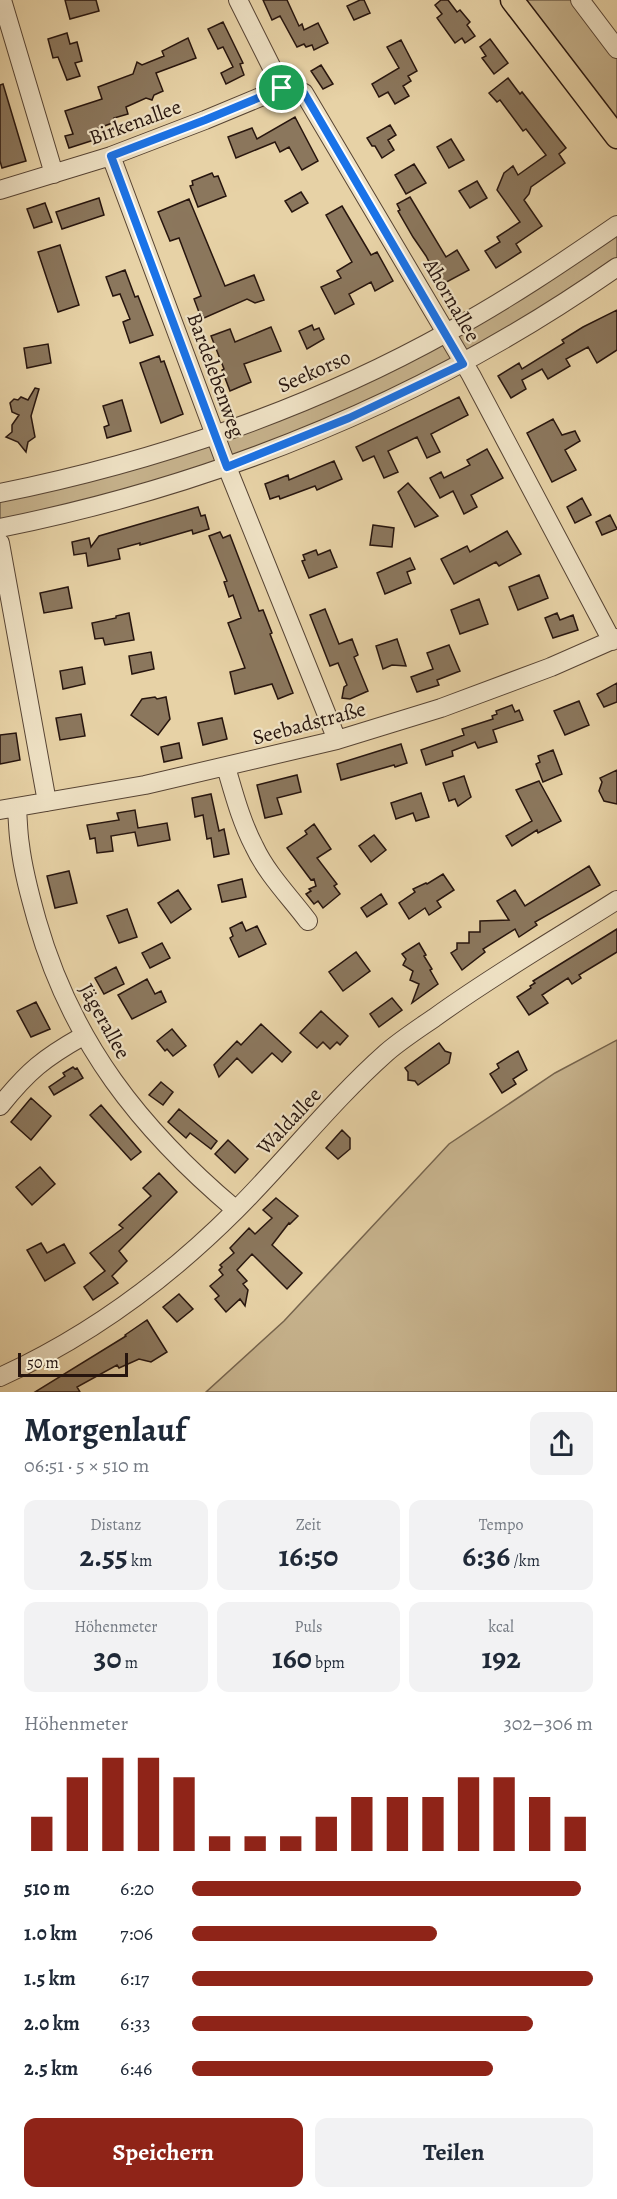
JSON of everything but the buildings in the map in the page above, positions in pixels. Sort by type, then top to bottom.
[{"type":"main road","points":[[512,0],[617,136]]},
{"type":"street","points":[[2,0],[54,174]]},
{"type":"street","points":[[238,0],[282,88]]},
{"type":"street","points":[[580,0],[617,49]]},
{"type":"street","name":"Birkenallee","points":[[0,190],[111,156],[282,88]]},
{"type":"street","name":"Ahornallee","points":[[282,88],[294,88],[304,93],[446,333],[614,640]]},
{"type":"street","name":"Bardelebenweg","points":[[111,156],[227,467],[338,740]]},
{"type":"street","name":"Seekorso","points":[[0,493],[113,467],[215,435],[334,387],[446,333],[506,299],[617,225]]},
{"type":"street","points":[[0,528],[114,503],[227,467],[349,418],[463,364],[523,330],[617,267]]},
{"type":"street","points":[[0,543],[47,802]]},
{"type":"street","name":"Seebadstraße","points":[[8,809],[146,785],[338,740],[441,708],[551,667],[614,640]]},
{"type":"street","points":[[226,767],[244,824],[254,846],[265,866],[308,921]]},
{"type":"street","name":"Jägerallee","points":[[8,809],[50,963],[83,1036],[138,1114],[198,1179],[236,1210]]},
{"type":"street","name":"Waldallee","points":[[0,1377],[76,1339],[172,1269],[236,1210],[388,1051],[454,1003],[617,900]]},
{"type":"street","points":[[0,1106],[31,1070],[50,1055],[83,1036]]},
{"type":"shaded area","points":[[522,0],[573,0],[617,57],[617,121]]},
{"type":"shaded area","points":[[617,232],[617,259],[468,353],[456,335]]},
{"type":"shaded area","points":[[442,343],[453,358],[433,372],[233,459],[225,439]]},
{"type":"shaded area","points":[[210,444],[218,461],[159,483],[0,522],[0,499]]},
{"type":"shaded area","points":[[617,1040],[617,1392],[206,1392],[284,1321],[449,1144],[555,1073]]},
{"type":"route","points":[[282,88],[294,88],[304,93],[463,364],[349,418],[227,467],[111,156],[282,88]]}]
